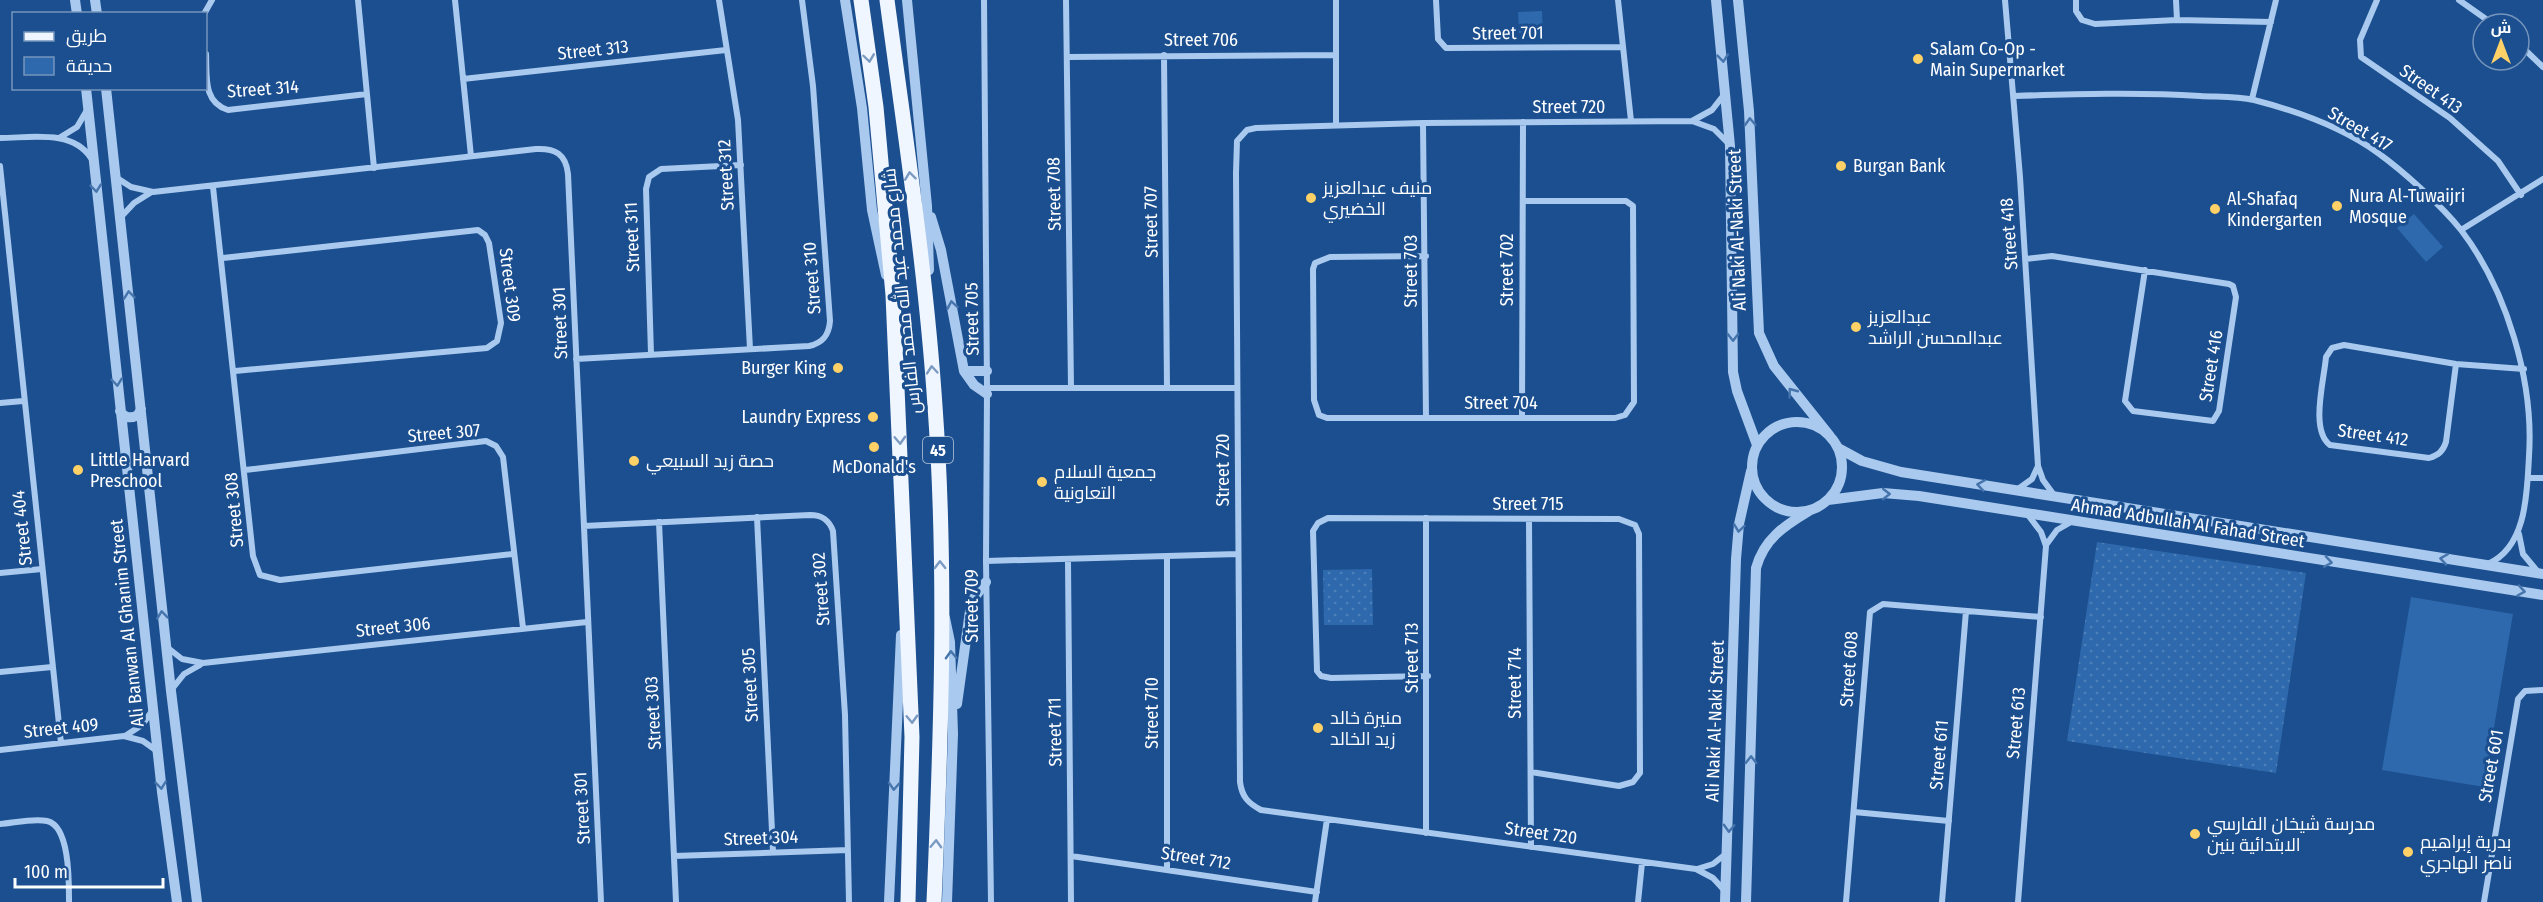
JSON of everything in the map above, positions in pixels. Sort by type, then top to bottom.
[{"type":"main road","name":"شارع محمد عبد الله محمد الفارس","points":[[861,0],[878,118],[893,295],[912,737],[908,902]]},
{"type":"main road","name":"شارع محمد عبد الله محمد الفارس","points":[[886,0],[930,339],[939,468],[940,608],[934,902]]},
{"type":"street","points":[[358,0],[374,168]]},
{"type":"street","points":[[455,0],[471,156]]},
{"type":"street","name":"Street 312","points":[[719,0],[738,120],[750,349]]},
{"type":"street","name":"Street 310","points":[[576,358],[816,344],[827,335],[830,328],[813,86],[802,0]]},
{"type":"street","points":[[845,0],[862,108],[872,210],[883,264],[893,295]]},
{"type":"street","points":[[907,0],[927,206],[930,339]]},
{"type":"street","name":"Street 705","points":[[984,0],[986,561]]},
{"type":"street","name":"Street 708","points":[[1066,0],[1071,388]]},
{"type":"street","points":[[1336,0],[1336,125]]},
{"type":"street","name":"Street 701","points":[[1436,0],[1438,39],[1446,48],[1623,47]]},
{"type":"street","points":[[1618,0],[1631,122]]},
{"type":"street","name":"Ali Naki Al-Naki Street","points":[[1716,0],[1730,146],[1733,372],[1737,391],[1757,445]]},
{"type":"street","name":"Ali Naki Al-Naki Street","points":[[1738,0],[1749,111],[1759,333],[1777,371],[1830,436]]},
{"type":"street","name":"Street 418","points":[[2006,0],[2026,259],[2038,466],[2043,480],[2057,497]]},
{"type":"street","points":[[2076,0],[2076,11],[2082,20],[2095,24],[2177,20],[2271,22]]},
{"type":"street","points":[[2176,0],[2177,20]]},
{"type":"street","points":[[2252,99],[2276,0]]},
{"type":"street","name":"Street 413","points":[[2377,0],[2360,40],[2361,57],[2450,118],[2498,161],[2521,195]]},
{"type":"street","points":[[2459,0],[2476,12]]},
{"type":"street","name":"Street 313","points":[[463,79],[726,50]]},
{"type":"street","name":"Street 707","points":[[1164,55],[1167,388]]},
{"type":"street","name":"Street 706","points":[[1067,57],[1335,55]]},
{"type":"street","points":[[2531,56],[2543,67]]},
{"type":"street","name":"Street 314","points":[[207,74],[208,93],[216,106],[228,110],[366,94]]},
{"type":"street","name":"Ali Banwan Al Ghanim Street","points":[[86,90],[123,440],[177,902]]},
{"type":"street","name":"Ali Banwan Al Ghanim Street","points":[[106,90],[171,691],[197,902]]},
{"type":"street","points":[[1692,122],[1712,110],[1726,92]]},
{"type":"street","name":"Street 417","points":[[2014,96],[2162,94],[2252,99],[2336,128],[2378,153],[2461,230],[2499,300],[2524,369],[2530,424],[2528,478],[2518,531],[2506,552],[2483,566]]},
{"type":"street","points":[[58,138],[77,127],[88,109]]},
{"type":"street","name":"Street 702","points":[[1522,418],[1523,122]]},
{"type":"street","name":"Street 720","points":[[1725,897],[1713,878],[1696,869],[1261,810],[1248,802],[1242,792],[1238,554],[1238,141],[1247,130],[1256,128],[1423,123],[1692,122],[1714,129],[1730,146]]},
{"type":"street","name":"Street 703","points":[[1423,123],[1426,418]]},
{"type":"street","points":[[0,138],[58,138],[79,144],[93,160]]},
{"type":"street","name":"Street 301","points":[[117,178],[131,188],[153,192],[547,149],[558,152],[566,162],[602,902]]},
{"type":"street","name":"Street 311","points":[[651,354],[646,189],[649,177],[661,170],[741,165]]},
{"type":"street","name":"Street 404","points":[[0,166],[2,211],[62,743]]},
{"type":"street","points":[[2461,230],[2521,195],[2543,179]]},
{"type":"street","name":"Street 308","points":[[213,187],[223,258],[253,556],[260,575],[280,580],[513,554]]},
{"type":"street","name":"Street 301","points":[[121,217],[134,202],[153,192]]},
{"type":"street","name":"Street 704","points":[[1426,256],[1321,258],[1312,269],[1314,400],[1319,415],[1327,418],[1615,418],[1625,415],[1631,410],[1634,402],[1635,212],[1631,203],[1522,201]]},
{"type":"street","points":[[927,206],[942,250],[964,371],[974,385],[987,391],[1071,388],[1237,388]]},
{"type":"street","name":"Street 309","points":[[223,258],[478,230],[485,235],[489,243],[501,323],[497,341],[487,348],[235,371]]},
{"type":"street","name":"Street 416","points":[[2026,259],[2052,256],[2145,270],[2233,286],[2236,297],[2230,340],[2219,411],[2213,421],[2133,411],[2126,401],[2145,270]]},
{"type":"street","name":"Street 412","points":[[2456,364],[2446,442],[2436,456],[2429,458],[2330,445],[2323,440],[2318,428],[2326,357],[2332,348],[2344,345],[2456,364],[2524,369]]},
{"type":"street","points":[[964,371],[987,371]]},
{"type":"street","points":[[0,403],[23,401]]},
{"type":"street","points":[[120,411],[124,416],[131,418],[138,415],[141,409]]},
{"type":"street","points":[[1791,422],[1805,423],[1819,428],[1830,436],[1838,448],[1842,461],[1842,476],[1837,489],[1828,500],[1809,511],[1789,512],[1771,504],[1758,490],[1751,471],[1757,445],[1766,434],[1778,426],[1791,422]]},
{"type":"street","points":[[123,440],[127,434],[134,432],[145,436]]},
{"type":"street","name":"Street 307","points":[[245,470],[486,441],[496,446],[503,457],[523,628]]},
{"type":"street","name":"Ahmad Adbullah Al Fahad Street","points":[[1838,448],[1862,461],[1888,470],[2542,574]]},
{"type":"street","points":[[2013,490],[2032,479],[2038,466]]},
{"type":"street","name":"Ali Naki Al-Naki Street","points":[[1725,897],[1736,550],[1742,506],[1751,471]]},
{"type":"street","points":[[2528,478],[2543,478]]},
{"type":"street","name":"Ahmad Adbullah Al Fahad Street","points":[[1828,500],[1865,494],[1901,494],[2543,595]]},
{"type":"street","name":"Ali Naki Al-Naki Street","points":[[1746,902],[1756,568],[1762,550],[1773,535],[1809,511]]},
{"type":"street","points":[[2027,514],[2041,531],[2046,546]]},
{"type":"street","name":"Street 302","points":[[584,526],[757,517],[818,515],[825,518],[833,531],[844,715],[849,902]]},
{"type":"street","name":"Street 305","points":[[757,517],[773,852]]},
{"type":"street","name":"Street 715","points":[[1428,676],[1321,676],[1315,660],[1313,531],[1318,523],[1328,518],[1619,519],[1635,525],[1639,534],[1640,773],[1633,782],[1619,786],[1531,772]]},
{"type":"street","name":"Street 713","points":[[1426,518],[1428,676],[1426,833]]},
{"type":"street","name":"Street 714","points":[[1529,519],[1531,847]]},
{"type":"street","points":[[2046,546],[2057,530],[2074,521]]},
{"type":"street","name":"Street 303","points":[[659,522],[676,902]]},
{"type":"street","name":"Street 417","points":[[2518,531],[2523,554],[2542,574]]},
{"type":"street","points":[[2267,552],[2272,542],[2270,532]]},
{"type":"street","points":[[2286,555],[2284,544],[2289,535]]},
{"type":"street","name":"Street 613","points":[[2018,902],[2046,546]]},
{"type":"street","name":"Street 709","points":[[991,902],[986,561],[1068,561],[1238,554]]},
{"type":"street","name":"Street 710","points":[[1167,557],[1167,868]]},
{"type":"street","name":"Street 711","points":[[1068,561],[1071,902]]},
{"type":"street","points":[[0,573],[42,569]]},
{"type":"street","points":[[953,734],[970,611],[977,592],[986,582]]},
{"type":"street","points":[[889,902],[902,628],[907,603]]},
{"type":"street","name":"Street 608","points":[[1846,902],[1870,612],[1883,604],[2041,617]]},
{"type":"street","points":[[940,608],[949,633],[953,734],[947,902]]},
{"type":"street","name":"Street 611","points":[[1942,902],[1966,611]]},
{"type":"street","name":"Street 306","points":[[166,646],[182,659],[203,663],[587,622]]},
{"type":"street","name":"Street 306","points":[[171,691],[184,674],[203,663]]},
{"type":"street","points":[[0,672],[52,667]]},
{"type":"street","name":"Street 601","points":[[2484,902],[2518,699],[2525,691],[2543,690]]},
{"type":"street","name":"Street 409","points":[[124,736],[142,725],[153,708]]},
{"type":"street","name":"Street 409","points":[[0,750],[124,736],[142,741],[158,752]]},
{"type":"street","points":[[1854,812],[1949,821]]},
{"type":"street","points":[[1315,902],[1327,819]]},
{"type":"street","points":[[0,824],[45,820],[61,830],[69,902]]},
{"type":"street","name":"Street 304","points":[[674,856],[848,850]]},
{"type":"street","points":[[1696,869],[1713,864],[1728,852]]},
{"type":"street","name":"Street 712","points":[[1071,856],[1167,868],[1317,892]]},
{"type":"street","points":[[1638,902],[1642,863]]},
{"type":"green space","points":[[1542,11],[1543,32],[1519,33],[1518,12]]},
{"type":"green space","points":[[2414,214],[2443,247],[2426,262],[2397,228]]},
{"type":"green space","points":[[2097,542],[2306,573],[2276,773],[2067,741]]},
{"type":"green space","points":[[1372,569],[1373,625],[1324,625],[1323,570]]},
{"type":"green space","points":[[2411,597],[2513,614],[2484,787],[2382,770]]},
{"type":"place","name":"Salam Co-Op - Main Supermarket","points":[[1918,59]]},
{"type":"place","name":"Burgan Bank","points":[[1841,166]]},
{"type":"place","name":"منيف عبدالعزيز الخضيري","points":[[1311,198]]},
{"type":"place","name":"Nura Al-Tuwaijri Mosque","points":[[2337,206]]},
{"type":"place","name":"Al-Shafaq Kindergarten","points":[[2215,209]]},
{"type":"place","name":"عبدالعزيز عبدالمحسن الراشد","points":[[1856,327]]},
{"type":"place","name":"Burger King","points":[[838,368]]},
{"type":"place","name":"Laundry Express","points":[[873,417]]},
{"type":"place","name":"McDonald's","points":[[874,447]]},
{"type":"place","name":"حصة زيد السبيعي","points":[[634,461]]},
{"type":"place","name":"Little Harvard Preschool","points":[[78,470]]},
{"type":"place","name":"جمعية السلام التعاونية","points":[[1042,482]]},
{"type":"place","name":"منيرة خالد زيد الخالد","points":[[1318,728]]},
{"type":"place","name":"مدرسة شيخان الفارسي الابتدائية بنين","points":[[2195,834]]},
{"type":"place","name":"بدرية إبراهيم ناصر الهاجري","points":[[2408,852]]}]
